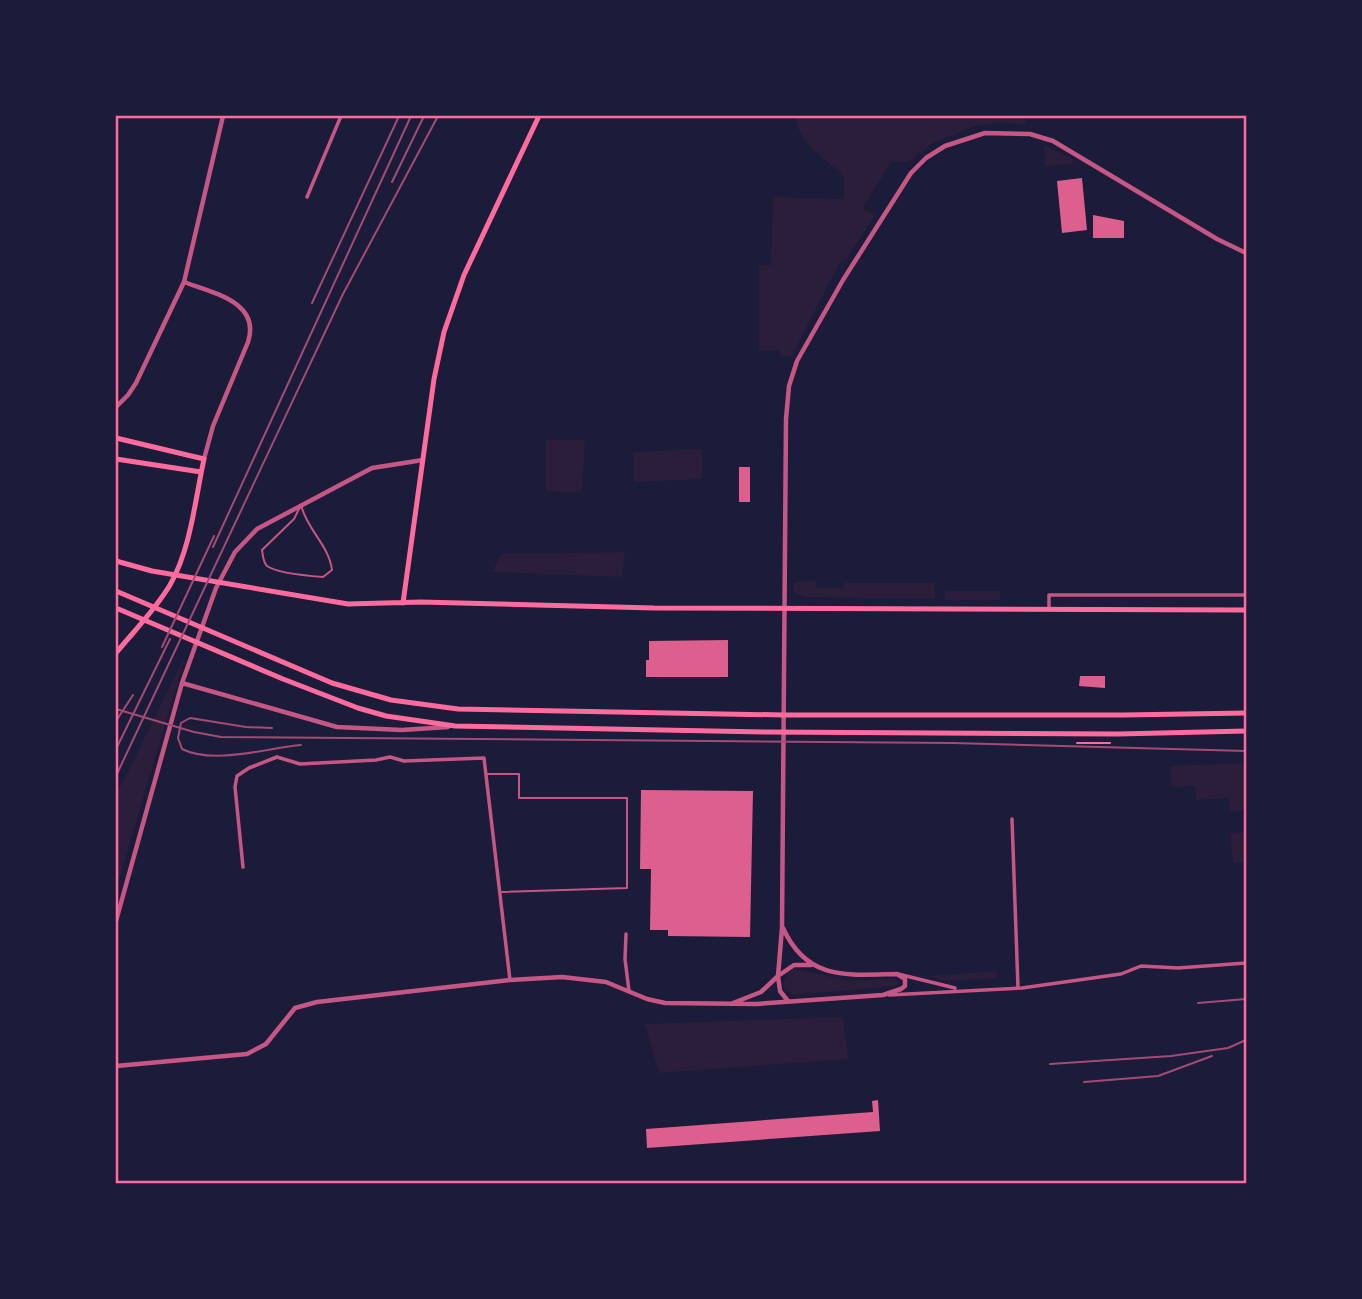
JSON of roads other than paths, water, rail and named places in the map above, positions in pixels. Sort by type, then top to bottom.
[{"type":"main road","points":[[403,603],[434,379],[444,332],[454,301],[539,116]]},
{"type":"main road","points":[[116,438],[204,459],[184,551],[174,577],[116,653]]},
{"type":"main road","points":[[117,459],[201,472]]},
{"type":"main road","points":[[116,561],[152,571],[348,604],[1049,611],[1247,610]]},
{"type":"main road","points":[[116,591],[332,682],[391,700],[458,709],[784,715],[1247,713]]},
{"type":"main road","points":[[116,608],[326,696],[386,716],[455,726],[784,732],[1118,734],[1247,731]]},
{"type":"street","points":[[116,407],[136,383],[184,282],[223,116]]},
{"type":"street","points":[[307,197],[341,116]]},
{"type":"street","points":[[788,1001],[780,991],[778,976],[782,928],[786,419],[789,386],[797,361],[843,280],[901,187],[926,158],[945,146],[985,133],[1030,134],[1053,141],[1217,239],[1247,253]]},
{"type":"street","points":[[184,282],[237,303],[248,314],[252,328],[213,426],[204,459]]},
{"type":"street","points":[[116,921],[182,683],[211,598],[234,552],[257,529],[372,468],[423,460]]},
{"type":"street","points":[[1049,611],[1049,595],[1247,595]]},
{"type":"street","points":[[182,683],[337,727],[402,730],[455,726]]},
{"type":"street","points":[[243,867],[235,787],[237,776],[248,768],[277,757],[300,764],[390,757],[404,761],[484,758],[510,980]]},
{"type":"street","points":[[1012,819],[1018,988]]},
{"type":"street","points":[[782,928],[800,957],[812,965],[835,973],[897,974],[961,990]]},
{"type":"street","points":[[626,934],[625,959],[629,992]]},
{"type":"street","points":[[116,1066],[247,1054],[266,1044],[295,1009],[317,1002],[510,980],[562,977],[606,982],[647,999],[665,1003],[733,1003],[1018,988],[1121,974],[1141,966],[1178,968],[1247,963]]},
{"type":"street","points":[[733,1003],[761,992],[794,965],[812,965]]},
{"type":"street","points":[[883,995],[905,986],[905,979],[897,974]]},
{"type":"lane","points":[[300,505],[304,519],[330,555],[331,570],[323,577],[268,566],[264,561],[261,550],[294,519],[300,505]]},
{"type":"lane","points":[[485,774],[519,774],[519,797],[627,798],[627,888],[501,893]]},
{"type":"tram line","points":[[116,709],[194,732],[221,737],[952,743],[1246,751]]},
{"type":"tram line","points":[[272,728],[246,727],[190,718],[181,723],[178,738],[182,749],[209,756],[301,745]]},
{"type":"railway","points":[[312,303],[399,116]]},
{"type":"railway","points":[[213,547],[411,116]]},
{"type":"railway","points":[[392,182],[424,116]]},
{"type":"railway","points":[[116,776],[343,294],[438,116]]},
{"type":"railway","points":[[162,647],[214,536]]},
{"type":"railway","points":[[116,749],[170,639]]},
{"type":"railway","points":[[116,721],[133,695]]},
{"type":"railway","points":[[1198,1003],[1246,999]]},
{"type":"railway","points":[[1050,1064],[1171,1056],[1228,1048],[1246,1040]]},
{"type":"railway","points":[[1084,1082],[1158,1076],[1212,1056]]}]
